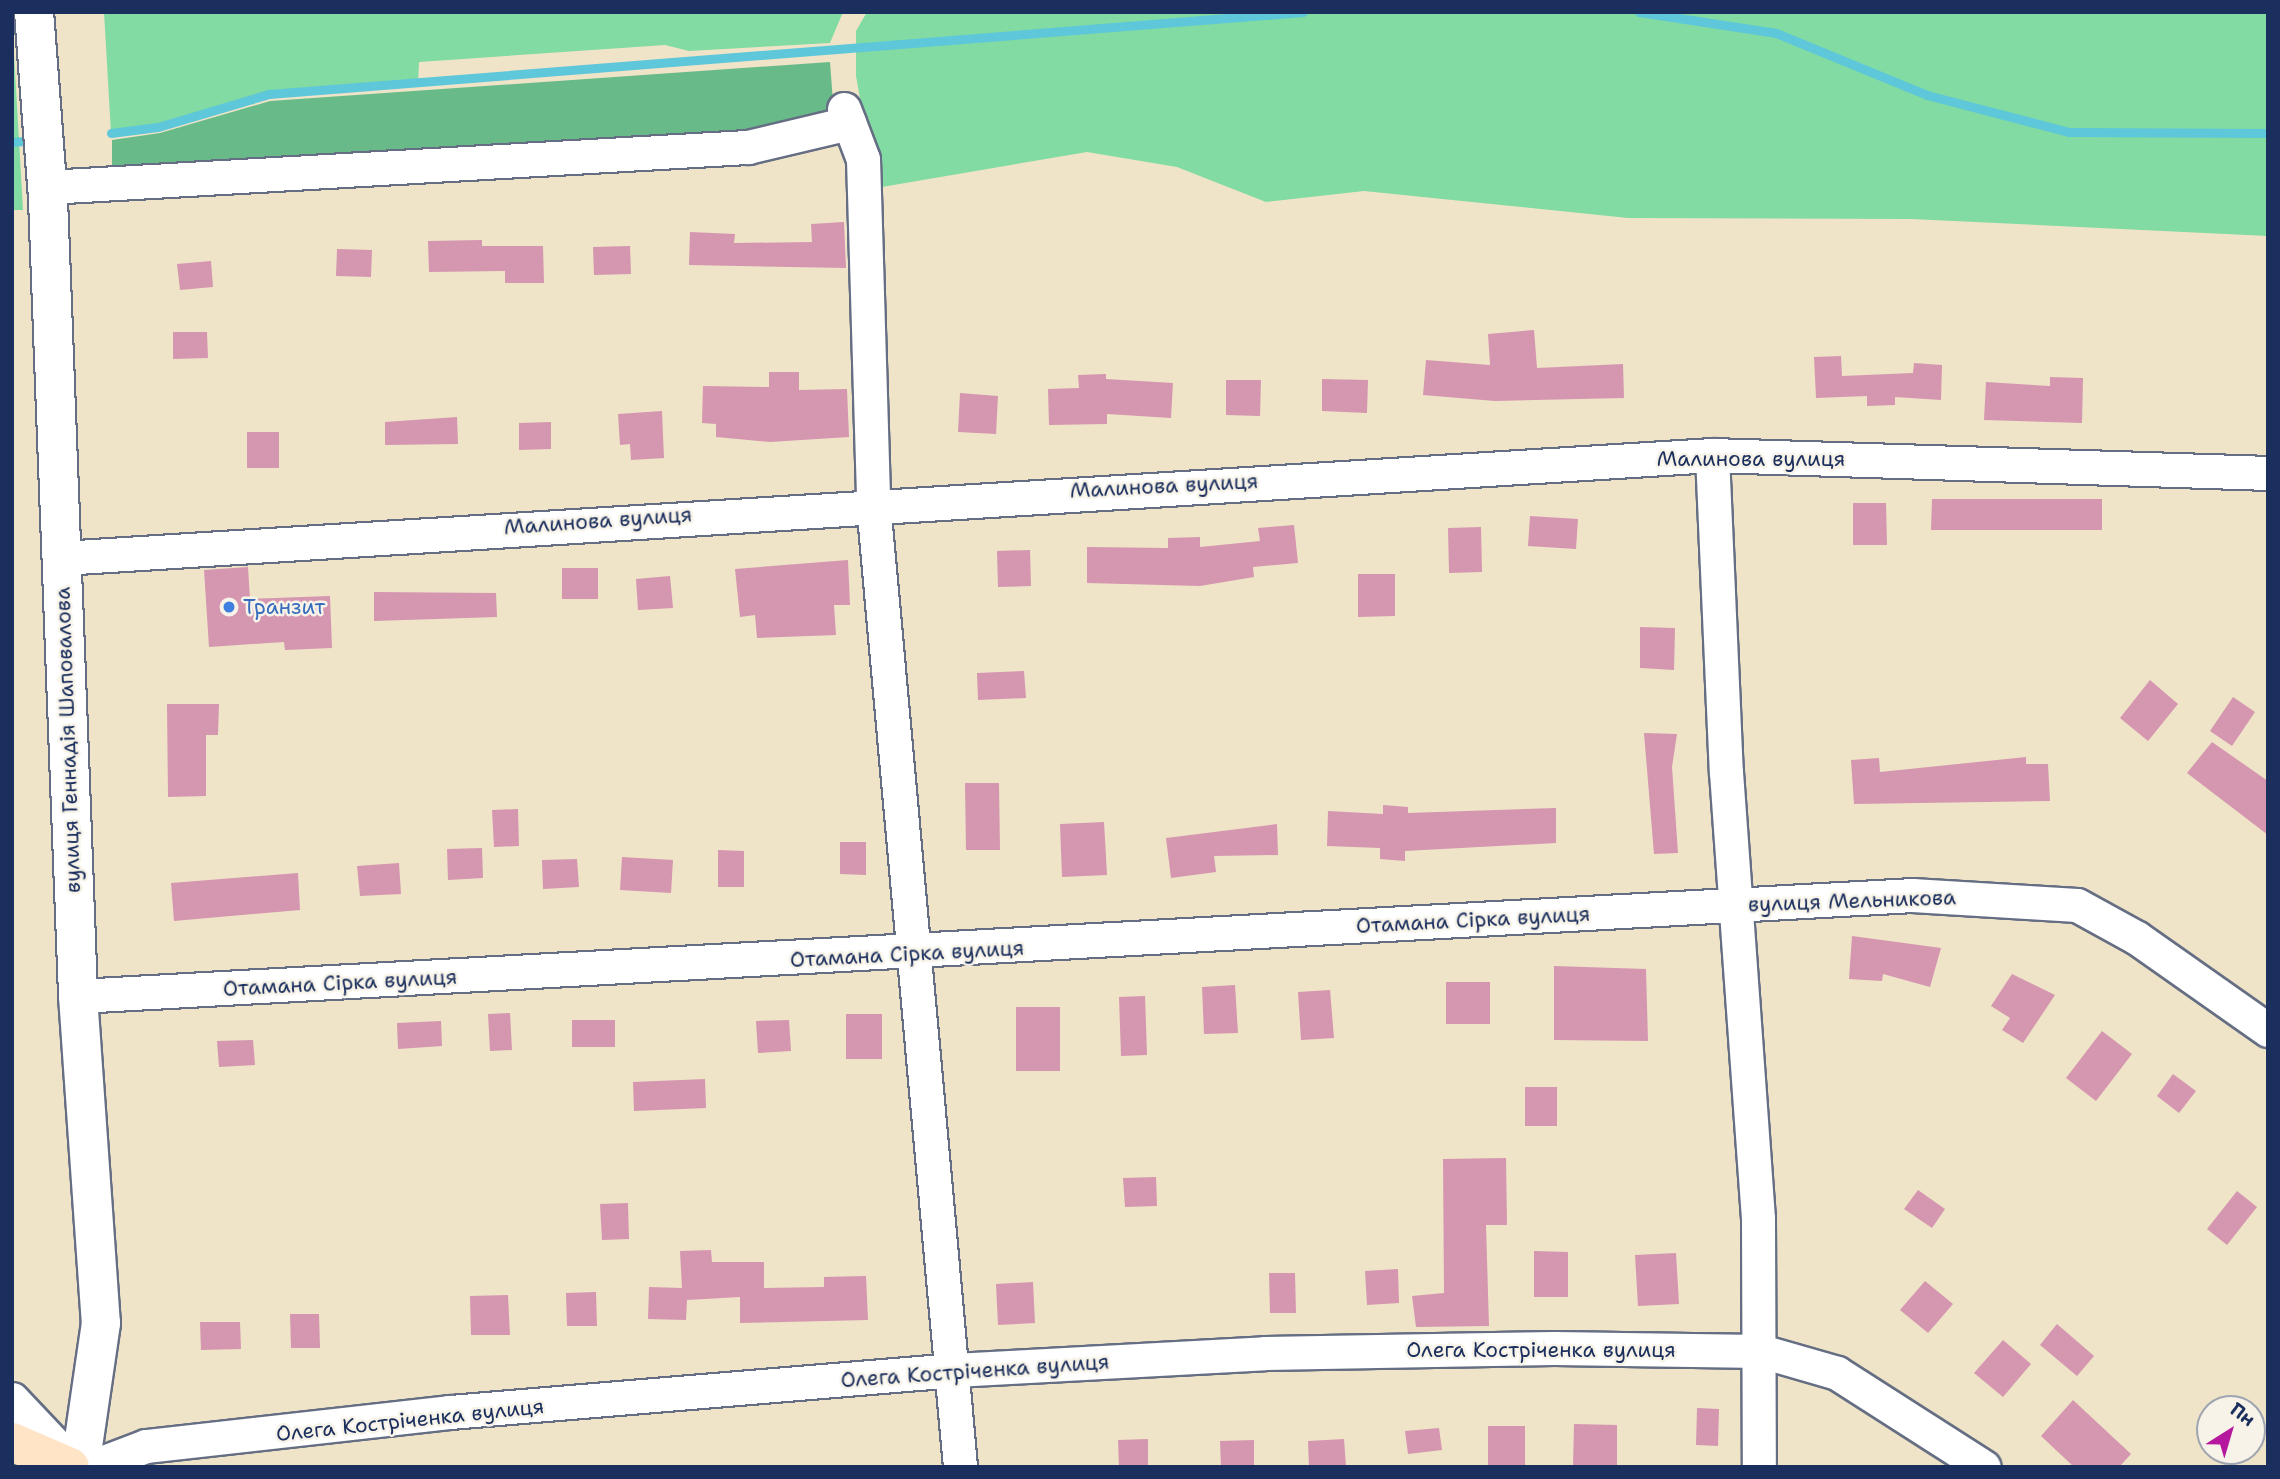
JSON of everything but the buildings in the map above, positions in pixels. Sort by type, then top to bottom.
[{"type":"main road","points":[[12,1442],[70,1467]]},
{"type":"street","name":"вулиця Геннадія Шаповалова","points":[[34,12],[48,193],[78,996],[101,1323],[78,1467]]},
{"type":"street","points":[[48,193],[748,147],[847,116],[863,159],[873,503],[954,1370],[960,1467]]},
{"type":"street","points":[[1713,455],[1735,904],[1748,1034],[1761,1351],[1759,1467]]},
{"type":"street","name":"Малинова вулиця","points":[[61,558],[873,503],[1713,455],[2268,473]]},
{"type":"street","name":"вулиця Мельникова","points":[[1735,904],[1912,895],[2077,905],[2137,938],[2268,1030]]},
{"type":"street","name":"Отамана Сірка вулиця","points":[[78,996],[915,954],[1735,904]]},
{"type":"street","name":"Олега Костріченка вулиця","points":[[91,1467],[146,1446],[191,1446],[450,1412],[954,1370],[1265,1353],[1761,1351],[1837,1373],[1984,1467]]},
{"type":"street","points":[[12,1399],[78,1467]]},
{"type":"green space","points":[[104,12],[843,12],[830,43],[689,51],[665,45],[419,62],[418,83],[269,94],[158,127],[111,133]]},
{"type":"green space","points":[[867,12],[2268,12],[2268,236],[1911,219],[1628,218],[1364,191],[1266,202],[1177,167],[1087,152],[876,188],[856,76],[856,31]]},
{"type":"green space","points":[[12,19],[23,210],[12,210]]},
{"type":"green space","points":[[830,62],[834,115],[759,134],[112,169],[112,140],[160,133],[270,101]]},
{"type":"waterway","points":[[111,133],[158,127],[269,94],[1303,12]]},
{"type":"waterway","points":[[1639,12],[1776,33],[1927,95],[2069,132],[2268,133]]},
{"type":"waterway","points":[[12,142],[24,141]]},
{"type":"place","name":"Транзит","points":[[229,607]]}]
